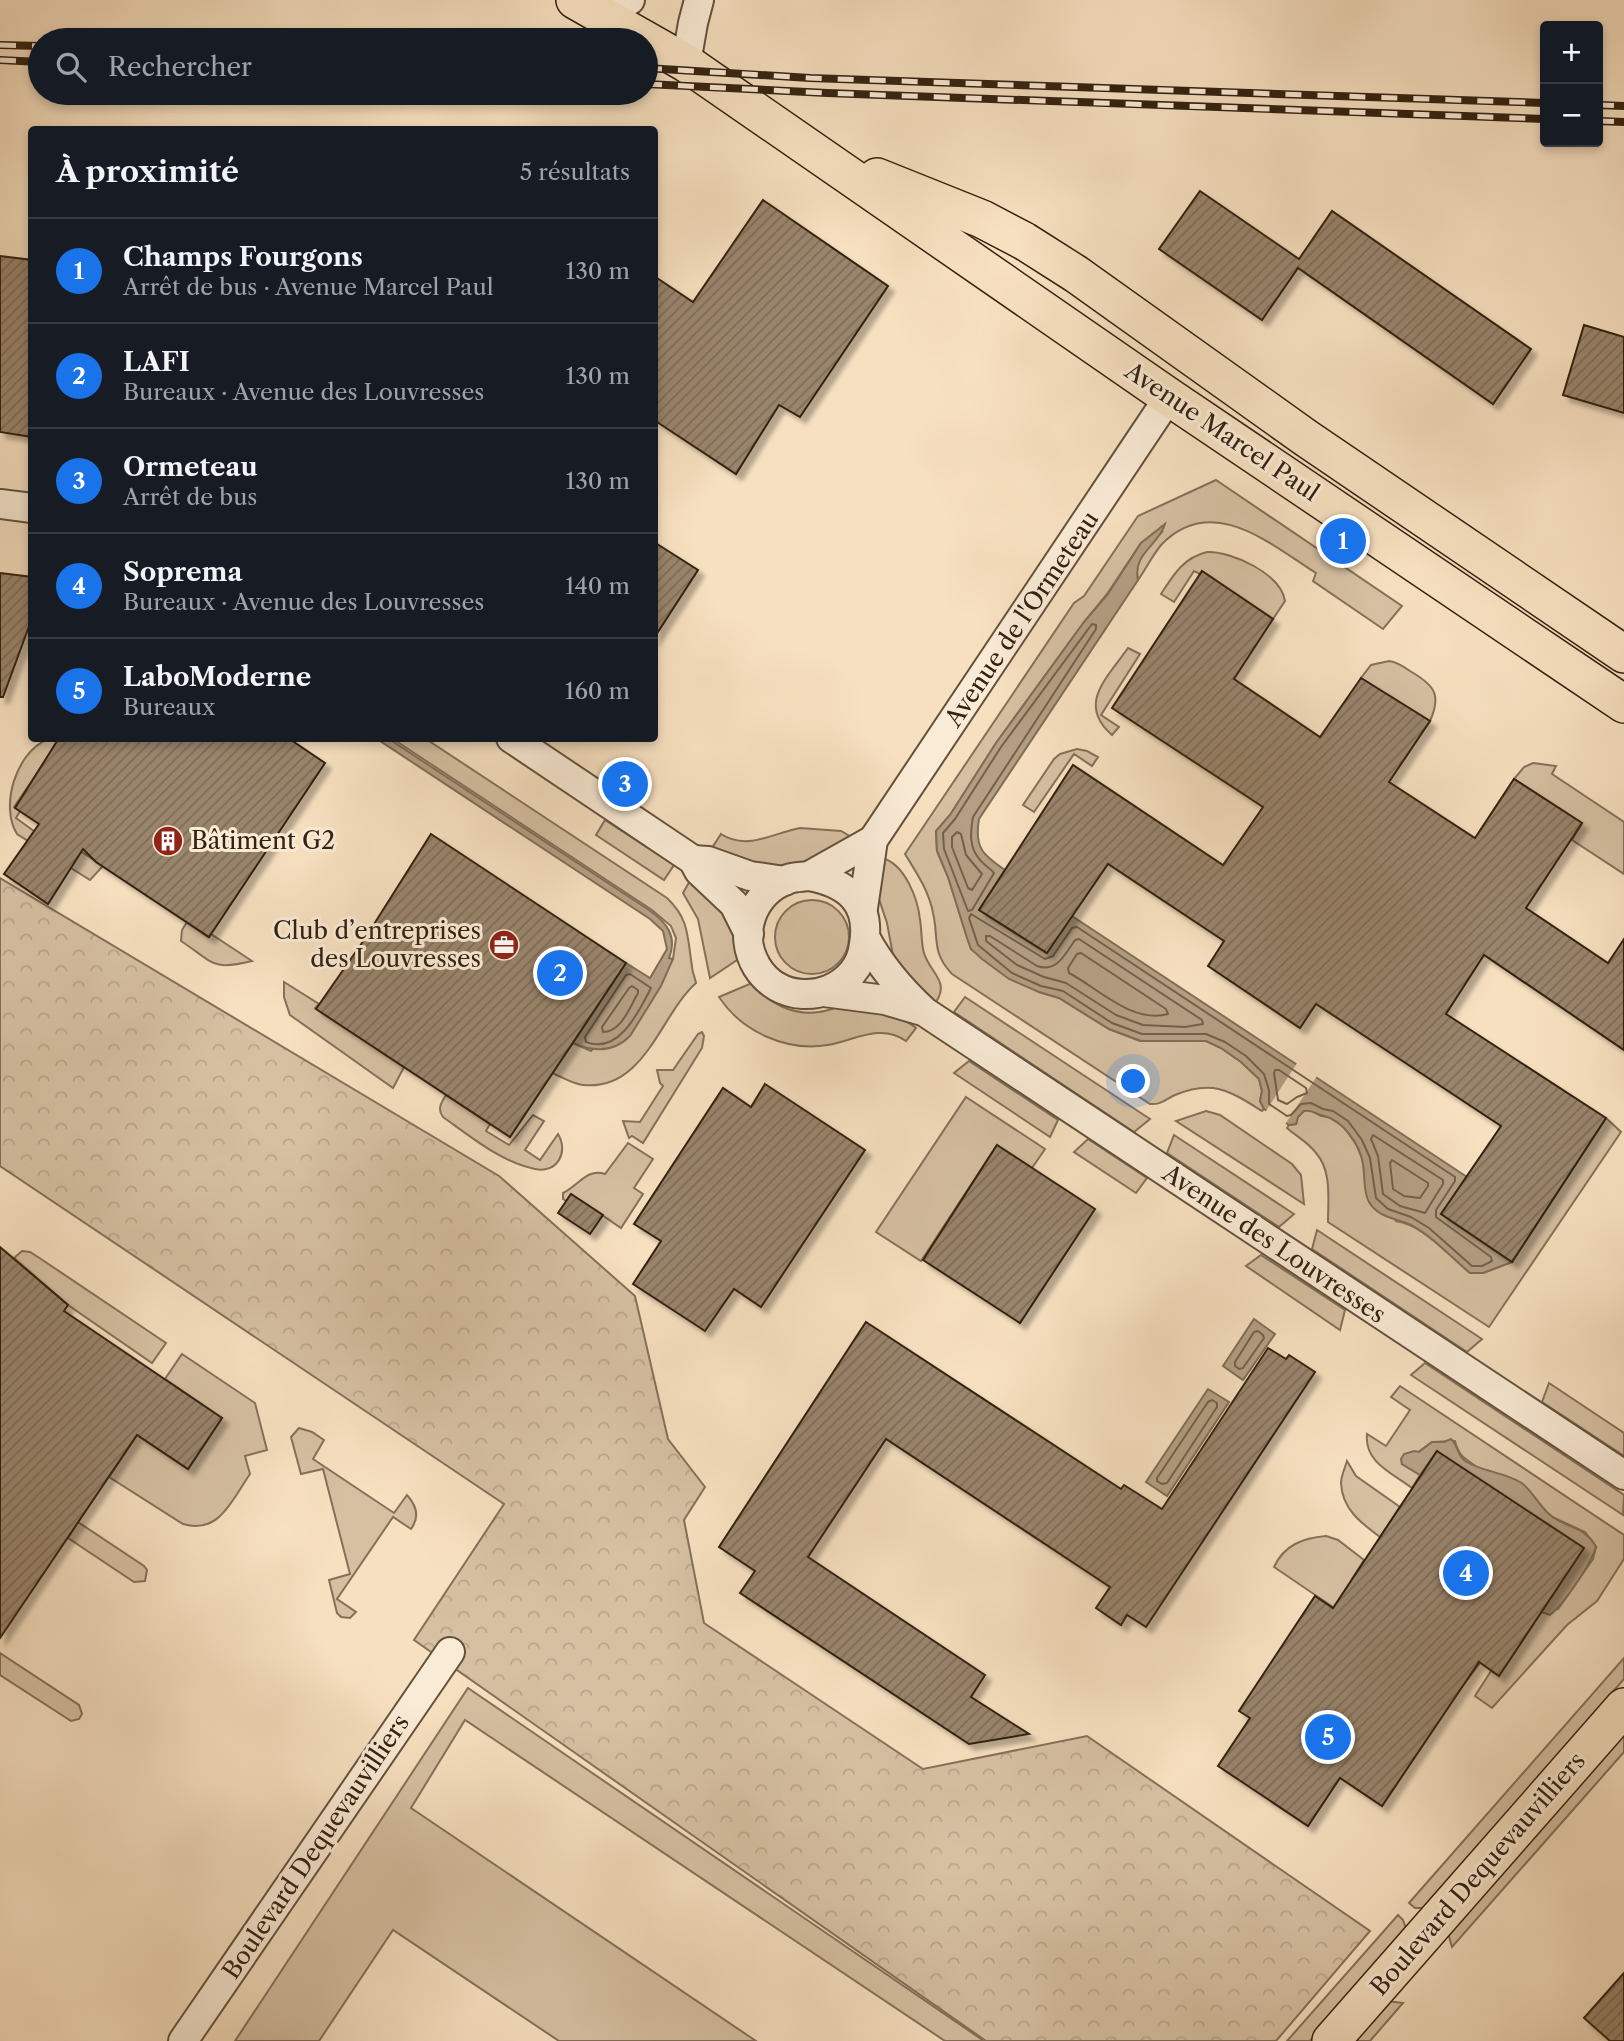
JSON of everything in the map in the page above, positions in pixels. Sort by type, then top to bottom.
[{"type":"main road","name":"Avenue Marcel Paul","points":[[575,0],[624,28]]},
{"type":"main road","name":"Avenue Marcel Paul","points":[[618,1],[648,28]]},
{"type":"main road","name":"Avenue Marcel Paul","points":[[658,37],[686,63]]},
{"type":"main road","name":"Avenue Marcel Paul","points":[[658,47],[686,63],[1169,397],[1624,704]]},
{"type":"main road","name":"Avenue Marcel Paul","points":[[824,157],[993,224],[1076,274],[1314,443],[1624,654]]},
{"type":"main road","points":[[1169,397],[1194,358]]},
{"type":"main road","name":"Boulevard Dequevauvilliers","points":[[1331,2041],[1624,1707]]},
{"type":"street","points":[[686,63],[699,0]]},
{"type":"street","name":"Avenue de l'Ormeteau","points":[[863,908],[873,840],[1169,397]]},
{"type":"street","points":[[0,504],[28,508]]},
{"type":"street","points":[[517,742],[693,860],[699,871],[734,904],[749,934]]},
{"type":"street","name":"Avenue de l'Ormeteau","points":[[797,878],[873,840]]},
{"type":"street","points":[[693,860],[708,861],[750,876],[827,879],[843,889],[863,908],[865,937],[862,955],[854,971],[841,984],[824,992],[807,995],[791,993],[775,986],[762,975],[753,961],[749,934],[757,901],[770,889],[797,878]]},
{"type":"street","name":"Avenue des Louvresses","points":[[865,937],[880,964],[899,988],[925,1012],[1624,1475]]},
{"type":"street","name":"Avenue des Louvresses","points":[[824,992],[885,1000],[925,1012]]},
{"type":"street","name":"Boulevard Dequevauvilliers","points":[[183,2041],[450,1652]]},
{"type":"green space","points":[[1216,480],[1402,606],[1383,629],[1313,581],[1316,573],[1280,549],[1241,528],[1221,523],[1201,523],[1181,529],[1162,544],[1138,580],[1140,559],[1163,531],[1141,543],[1107,594],[996,743],[950,815],[936,831],[937,851],[971,949],[1039,992],[1059,998],[1109,1029],[1140,1041],[1206,1041],[1221,1048],[1259,1079],[1262,1091],[1260,1101],[1264,1109],[1262,1111],[1230,1093],[1211,1088],[1188,1090],[1160,1103],[1150,1104],[952,974],[938,952],[935,922],[928,897],[905,854],[1074,603],[1084,596],[1138,516]]},
{"type":"green space","points":[[1207,552],[1242,560],[1275,582],[1285,601],[1273,619],[1202,571],[1200,574],[1194,571],[1174,602],[1161,594],[1185,563]]},
{"type":"green space","points":[[1128,648],[1140,654],[1101,715],[1119,727],[1112,735],[1096,712],[1096,701],[1105,680]]},
{"type":"green space","points":[[1389,661],[1418,676],[1434,691],[1434,712],[1430,721],[1361,678],[1371,665]]},
{"type":"green space","points":[[43,742],[59,742],[14,807],[20,811],[16,818],[38,834],[44,827],[103,866],[90,880],[17,834],[12,823],[10,810],[14,782],[19,768],[36,746]]},
{"type":"green space","points":[[398,742],[431,742],[667,898],[684,922],[696,983],[683,997],[637,1064],[622,1076],[604,1084],[583,1085],[552,1073],[573,1043],[591,1051],[673,959],[676,938],[671,926],[652,910]]},
{"type":"green space","points":[[1077,749],[1098,757],[1092,766],[1074,754],[1034,812],[1023,805],[1054,759],[1060,754]]},
{"type":"green space","points":[[1533,763],[1556,766],[1552,774],[1624,822],[1624,874],[1572,840],[1582,823],[1514,779],[1524,767]]},
{"type":"green space","points":[[605,820],[674,865],[664,880],[596,835]]},
{"type":"green space","points":[[800,828],[841,831],[853,838],[815,862],[802,862],[772,870],[710,851],[721,834],[731,839],[750,841]]},
{"type":"green space","points":[[882,858],[897,867],[913,893],[919,912],[924,953],[940,983],[940,995],[936,1002],[903,976],[894,961],[887,923],[879,899]]},
{"type":"green space","points":[[692,877],[730,913],[740,958],[710,978],[698,919],[683,893]]},
{"type":"green space","points":[[0,878],[499,1176],[635,1296],[668,1439],[705,1487],[684,1520],[704,1623],[923,1769],[1087,1736],[1370,1931],[1276,2041],[986,2041],[414,1640],[504,1504],[0,1166]]},
{"type":"green space","points":[[812,900],[826,903],[838,911],[846,923],[849,937],[846,951],[838,963],[826,971],[812,974],[798,971],[786,963],[778,951],[775,937],[778,923],[786,911],[798,903]]},
{"type":"green space","points":[[187,922],[252,961],[221,965],[207,960],[181,941],[182,930]]},
{"type":"green space","points":[[284,982],[319,1004],[315,1008],[404,1067],[393,1088],[290,1015],[284,997]]},
{"type":"green space","points":[[752,983],[773,1002],[791,1010],[809,1013],[857,1005],[875,1009],[916,1028],[906,1041],[887,1033],[877,1033],[828,1045],[782,1042],[767,1037],[740,1020],[719,997]]},
{"type":"green space","points":[[965,997],[1150,1119],[1134,1132],[954,1012]]},
{"type":"green space","points":[[702,1032],[702,1048],[643,1143],[632,1136],[629,1138],[623,1121],[640,1122],[663,1086],[657,1070],[673,1070]]},
{"type":"green space","points":[[969,1061],[1058,1120],[1050,1137],[954,1073]]},
{"type":"green space","points":[[446,1095],[490,1124],[486,1131],[509,1145],[533,1115],[544,1121],[525,1150],[540,1160],[558,1134],[562,1148],[559,1160],[555,1165],[543,1170],[522,1166],[498,1155],[443,1117],[440,1109]]},
{"type":"green space","points":[[966,1097],[1045,1149],[1032,1168],[997,1145],[921,1261],[876,1232]]},
{"type":"green space","points":[[1304,1110],[1329,1117],[1344,1127],[1363,1160],[1365,1181],[1396,1221],[1427,1235],[1470,1273],[1483,1273],[1512,1262],[1606,1118],[1621,1132],[1489,1327],[1328,1222],[1325,1168],[1313,1149],[1287,1128],[1296,1124]]},
{"type":"green space","points":[[1206,1111],[1220,1115],[1292,1164],[1301,1175],[1304,1204],[1176,1121]]},
{"type":"green space","points":[[1174,1135],[1294,1214],[1279,1227],[1167,1153]]},
{"type":"green space","points":[[1088,1139],[1147,1178],[1136,1193],[1074,1152]]},
{"type":"green space","points":[[628,1143],[653,1159],[634,1188],[643,1194],[621,1228],[571,1194],[566,1201],[563,1199],[563,1193],[588,1175],[605,1174]]},
{"type":"green space","points":[[1317,1230],[1482,1339],[1467,1352],[1312,1249]]},
{"type":"green space","points":[[22,1251],[30,1252],[41,1259],[166,1343],[152,1363],[68,1305],[14,1258]]},
{"type":"green space","points":[[1261,1255],[1345,1310],[1340,1330],[1246,1266]]},
{"type":"green space","points":[[182,1354],[255,1403],[267,1450],[245,1456],[250,1474],[230,1504],[215,1520],[195,1526],[183,1524],[109,1477],[137,1435],[188,1469],[222,1418],[165,1379]]},
{"type":"green space","points":[[1425,1363],[1624,1495],[1623,1515],[1411,1375]]},
{"type":"green space","points":[[1549,1383],[1624,1433],[1624,1456],[1542,1402]]},
{"type":"green space","points":[[1400,1386],[1624,1535],[1624,1559],[1597,1601],[1567,1625],[1492,1708],[1475,1696],[1491,1671],[1498,1675],[1541,1612],[1558,1609],[1593,1559],[1596,1547],[1585,1532],[1550,1516],[1521,1483],[1487,1470],[1480,1470],[1462,1455],[1455,1441],[1432,1442],[1402,1464],[1420,1475],[1412,1488],[1381,1466],[1370,1452],[1367,1434],[1386,1446],[1410,1410],[1391,1397]]},
{"type":"green space","points":[[299,1428],[324,1440],[313,1459],[394,1513],[407,1495],[415,1507],[416,1520],[411,1529],[393,1517],[337,1599],[356,1612],[350,1618],[341,1617],[337,1613],[329,1580],[350,1574],[323,1469],[301,1474],[291,1437]]},
{"type":"green space","points":[[1347,1461],[1356,1476],[1400,1507],[1380,1537],[1360,1521],[1345,1500],[1341,1483]]},
{"type":"green space","points":[[78,1522],[144,1566],[147,1570],[145,1581],[134,1582],[68,1538]]},
{"type":"green space","points":[[1326,1536],[1338,1540],[1364,1560],[1352,1579],[1480,1663],[1458,1692],[1274,1567],[1283,1553],[1295,1544]]},
{"type":"green space","points":[[0,1653],[79,1705],[82,1714],[79,1719],[71,1721],[0,1675]]},
{"type":"green space","points":[[1624,1658],[1624,1679],[1425,1908],[1415,1908],[1409,1903]]},
{"type":"green space","points":[[468,1688],[984,2041],[945,2041],[465,1720],[411,1808],[756,2041],[559,2041],[393,1930],[319,2041],[235,2041]]},
{"type":"green space","points":[[1624,1733],[1624,1752],[1452,1947],[1448,1933]]},
{"type":"green space","points":[[1398,1915],[1407,1931],[1310,2041],[1287,2041]]},
{"type":"green space","points":[[1387,2001],[1403,2003],[1370,2041],[1352,2041]]},
{"type":"water","points":[[1165,524],[1142,556],[1137,571],[1138,580],[979,819],[978,837],[982,850],[1005,870],[979,910],[1046,953],[1072,916],[1467,1177],[1441,1214],[1512,1262],[1483,1273],[1470,1273],[1419,1230],[1377,1211],[1367,1198],[1363,1164],[1350,1134],[1331,1118],[1312,1111],[1304,1111],[1296,1124],[1289,1125],[1264,1109],[1260,1101],[1262,1091],[1259,1079],[1221,1048],[1206,1041],[1141,1041],[1109,1029],[1059,998],[1009,979],[971,949],[937,851],[936,831],[950,815],[996,743],[1084,622],[1108,594],[1141,543]]},
{"type":"water","points":[[382,742],[394,742],[649,910],[661,919],[669,930],[672,943],[669,958],[673,959],[661,986],[630,1036],[617,1046],[603,1049],[573,1043],[626,963],[650,978],[667,949],[663,931],[650,919]]},
{"type":"water","points":[[1254,1319],[1275,1334],[1243,1380],[1223,1366]]},
{"type":"water","points":[[1208,1389],[1229,1402],[1167,1496],[1146,1482]]},
{"type":"water","points":[[1451,1439],[1465,1461],[1520,1482],[1549,1514],[1587,1535],[1596,1547],[1576,1583],[1550,1615],[1541,1612],[1437,1451],[1420,1475],[1402,1464],[1404,1454],[1419,1452],[1432,1442]]},
{"type":"pier","points":[[1299,1060],[1319,1073],[1284,1126],[1264,1114]]},
{"type":"building","points":[[1200,191],[1299,259],[1332,211],[1531,349],[1493,404],[1298,268],[1262,320],[1159,249]]},
{"type":"building","points":[[763,200],[888,286],[800,417],[779,405],[736,474],[658,423],[658,279],[693,302]]},
{"type":"building","points":[[0,256],[28,260],[28,436],[0,432]]},
{"type":"building","points":[[1584,325],[1624,337],[1624,413],[1563,395]]},
{"type":"building","points":[[658,545],[698,570],[658,632]]},
{"type":"building","points":[[1202,571],[1273,619],[1234,679],[1320,737],[1361,678],[1430,721],[1389,782],[1475,838],[1514,779],[1582,823],[1526,908],[1608,963],[1624,939],[1624,1050],[1484,955],[1446,1014],[1606,1118],[1512,1262],[1441,1214],[1501,1126],[1316,1004],[1300,1028],[1208,966],[1224,941],[1108,864],[1047,953],[979,910],[1073,765],[1223,865],[1263,807],[1112,708]]},
{"type":"building","points":[[0,573],[28,576],[28,629],[3,697],[0,697]]},
{"type":"building","name":"Bâtiment G2","points":[[56,742],[294,742],[325,763],[209,937],[96,862],[83,849],[48,904],[4,874],[39,824],[15,808]]},
{"type":"building","points":[[431,834],[626,963],[510,1137],[316,1009],[364,940]]},
{"type":"building","points":[[765,1084],[865,1150],[761,1307],[734,1289],[705,1331],[633,1284],[661,1241],[634,1224],[723,1088],[751,1107]]},
{"type":"building","points":[[997,1145],[1095,1209],[1020,1323],[923,1260]]},
{"type":"building","points":[[571,1194],[603,1215],[590,1234],[558,1213]]},
{"type":"building","points":[[0,1247],[68,1305],[64,1311],[222,1418],[188,1469],[137,1435],[0,1638]]},
{"type":"building","points":[[866,1322],[1121,1489],[1124,1485],[1162,1509],[1268,1348],[1286,1359],[1289,1355],[1315,1372],[1146,1627],[1127,1615],[1121,1625],[1096,1608],[1110,1587],[886,1439],[808,1557],[985,1675],[971,1697],[1029,1734],[969,1744],[740,1593],[755,1571],[719,1547]]},
{"type":"building","points":[[1437,1451],[1584,1548],[1499,1676],[1479,1662],[1382,1806],[1340,1778],[1308,1826],[1218,1766],[1250,1718],[1239,1711],[1315,1596],[1333,1608]]},
{"type":"building","points":[[1624,1973],[1624,2041],[1610,2041],[1584,2018]]},
{"type":"railway","points":[[0,45],[28,46]]},
{"type":"railway","points":[[0,60],[28,61]]},
{"type":"railway","points":[[658,69],[810,78],[1540,103]]},
{"type":"railway","points":[[658,85],[1540,119]]},
{"type":"railway","points":[[1603,105],[1624,106]]},
{"type":"railway","points":[[1603,121],[1624,122]]},
{"type":"place","name":"Champs Fourgons","points":[[1343,541]]},
{"type":"place","name":"Ormeteau","points":[[625,784]]},
{"type":"place","name":"Bâtiment G2","points":[[168,841]]},
{"type":"place","name":"Club d’entreprises des Louvresses","points":[[504,945]]},
{"type":"place","name":"LAFI","points":[[560,973]]},
{"type":"place","name":"Soprema","points":[[1466,1573]]},
{"type":"place","name":"LaboModerne","points":[[1328,1737]]}]
